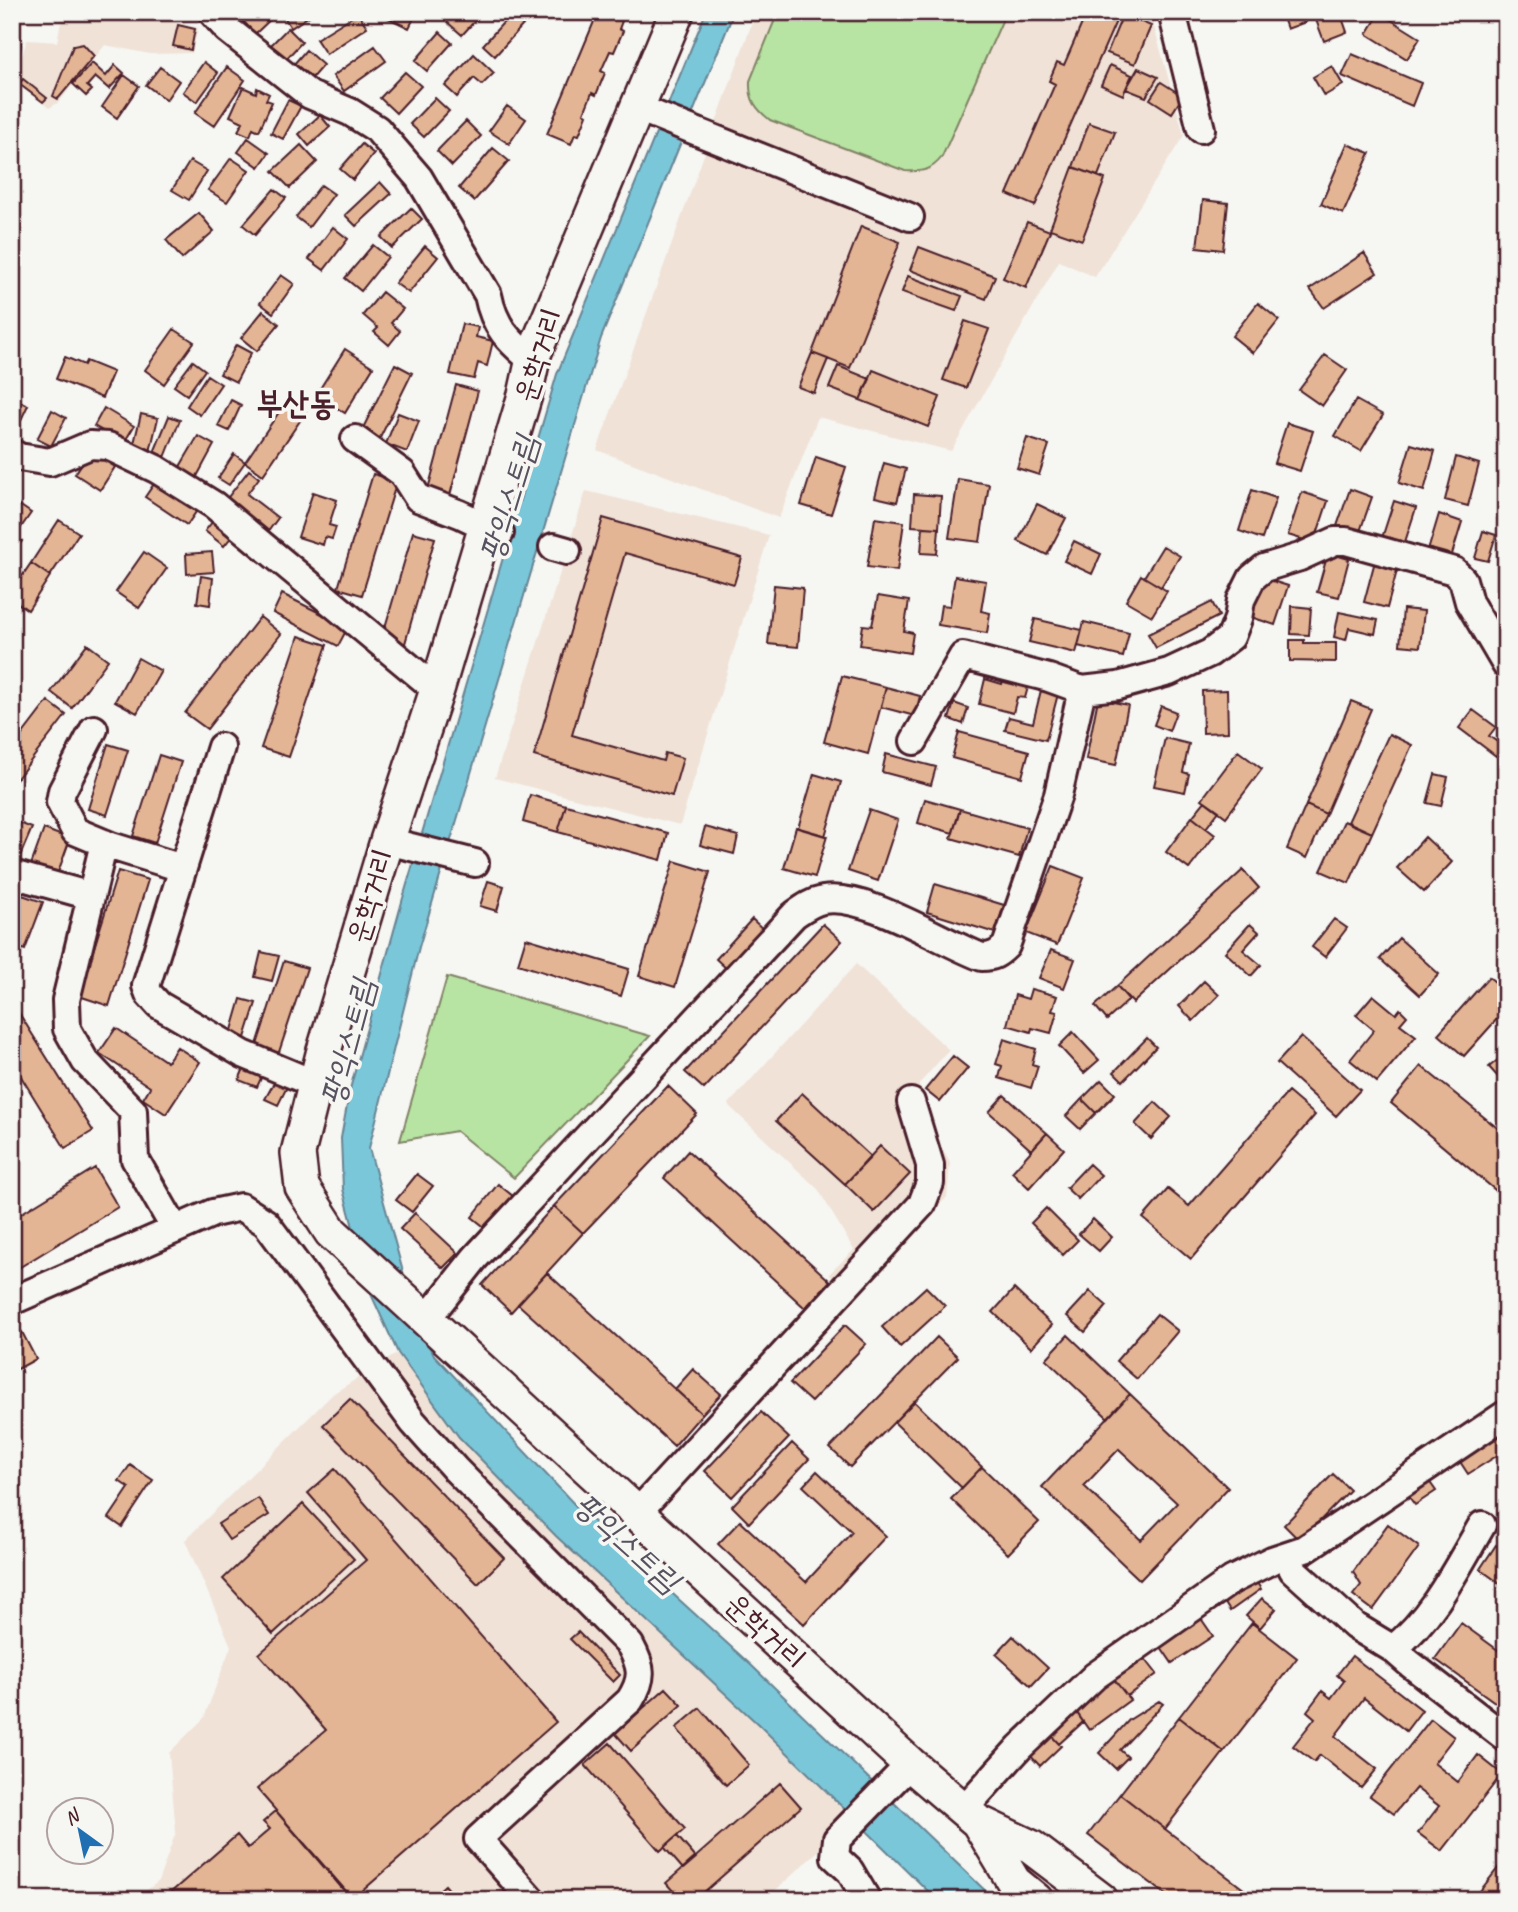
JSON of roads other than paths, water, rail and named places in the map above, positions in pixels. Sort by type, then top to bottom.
[{"type":"main road","name":"운학거리","points":[[677,12],[648,112],[555,301],[533,361],[492,530],[437,690],[397,843],[315,1084],[298,1153],[302,1187],[331,1232],[910,1764],[971,1816],[1031,1847],[1101,1900]]},
{"type":"main road","name":"운학거리","points":[[971,1816],[1014,1882],[1036,1900]]},
{"type":"street","points":[[212,12],[237,37],[310,94],[350,112],[377,129],[393,146],[419,178],[488,295],[492,313],[509,341],[533,361]]},
{"type":"street","points":[[1172,12],[1201,128]]},
{"type":"street","points":[[648,112],[911,217]]},
{"type":"street","points":[[355,439],[402,473],[418,498],[492,530]]},
{"type":"street","points":[[12,453],[19,457],[50,462],[90,445],[108,446],[156,469],[214,505],[437,690]]},
{"type":"street","points":[[914,741],[962,656],[1049,678],[1082,690],[1118,686],[1169,672],[1210,653],[1231,637],[1241,600],[1252,578],[1264,568],[1300,557],[1335,541],[1346,541],[1454,571],[1463,580],[1469,602],[1506,665]]},
{"type":"street","points":[[422,1315],[794,915],[810,904],[826,899],[852,901],[880,910],[982,957],[999,953],[1006,946],[1058,795],[1082,690]]},
{"type":"street","points":[[94,729],[62,791],[60,802],[75,831],[182,868]]},
{"type":"street","points":[[221,747],[146,985],[149,994],[159,1005],[243,1054],[315,1084]]},
{"type":"street","points":[[104,843],[66,1000],[68,1030],[85,1061],[133,1111],[135,1159],[175,1229]]},
{"type":"street","points":[[397,843],[468,860]]},
{"type":"street","points":[[12,874],[92,896]]},
{"type":"street","points":[[637,1513],[922,1204],[930,1183],[930,1165],[911,1102]]},
{"type":"street","points":[[12,1301],[213,1213],[241,1207],[266,1223],[413,1422],[455,1469],[630,1645],[639,1663],[639,1686],[630,1700],[478,1839],[532,1900]]},
{"type":"street","points":[[971,1816],[1020,1747],[1096,1676],[1232,1580],[1272,1560],[1305,1549],[1506,1414]]},
{"type":"street","points":[[1393,1649],[1437,1602],[1482,1525]]},
{"type":"street","points":[[1286,1556],[1293,1570],[1346,1618],[1393,1649],[1506,1738]]},
{"type":"street","points":[[867,1900],[850,1871],[835,1857],[837,1839],[910,1764]]},
{"type":"water","points":[[706,12],[734,12],[601,338],[419,947],[369,1148],[405,1279],[424,1338],[434,1355],[575,1505],[752,1666],[995,1900],[937,1900],[760,1726],[556,1536],[459,1437],[398,1353],[370,1292],[343,1189],[341,1138],[350,1089],[403,898],[557,374]]},
{"type":"district","name":"부산동","points":[[296,402]]},
{"type":"water label","name":"팡익스트림","points":[[508,498]]},
{"type":"water label","name":"팡익스트림","points":[[347,1042]]},
{"type":"water label","name":"팡익스트림","points":[[628,1542]]}]
